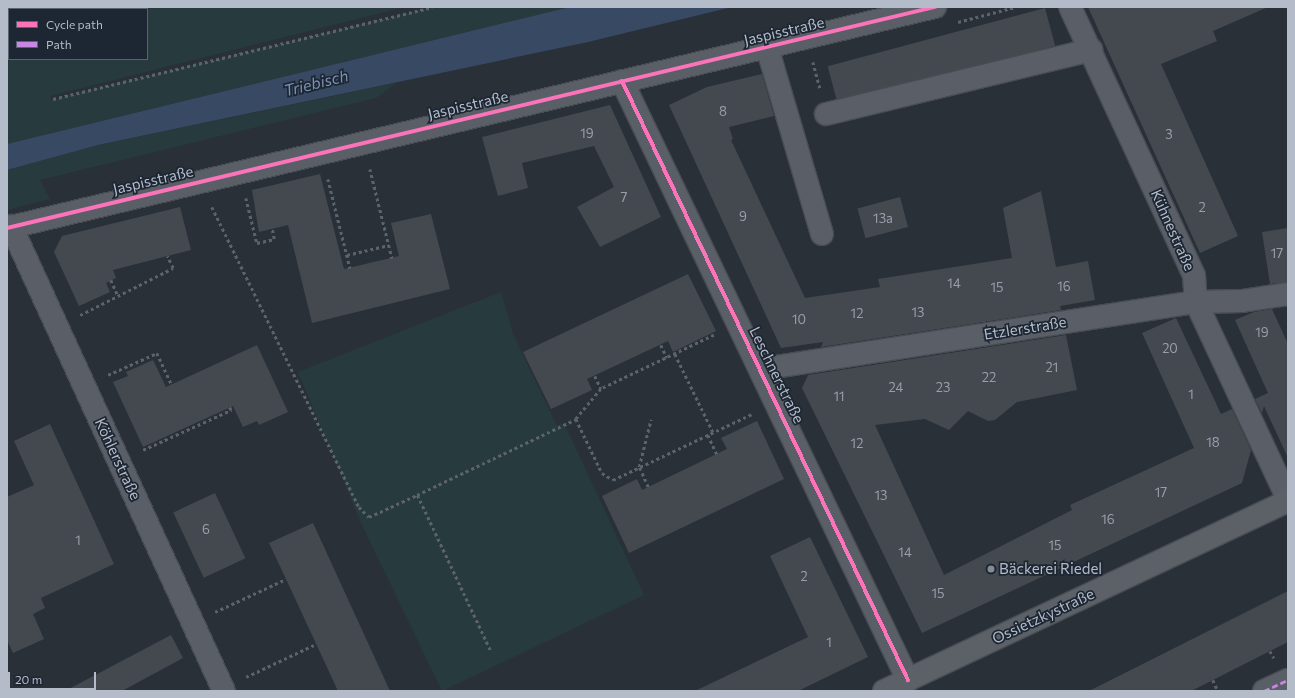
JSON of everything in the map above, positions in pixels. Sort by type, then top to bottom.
[{"type":"main road","name":"Ossietzkystraße","points":[[884,691],[1288,500]]},
{"type":"street","name":"Jaspisstraße","points":[[9,227],[935,7]]},
{"type":"street","name":"Kühnestraße","points":[[1070,7],[1194,275],[1196,302],[1288,500]]},
{"type":"street","points":[[767,47],[822,234]]},
{"type":"street","points":[[826,114],[1091,50]]},
{"type":"street","name":"Leschnerstraße","points":[[622,81],[762,369],[908,680]]},
{"type":"street","name":"Köhlerstraße","points":[[9,227],[57,326],[223,689]]},
{"type":"street","name":"Etzlerstraße","points":[[762,369],[1196,302],[1242,301],[1288,294]]},
{"type":"street","points":[[1264,691],[1288,680]]},
{"type":"path","points":[[53,99],[432,7]]},
{"type":"path","points":[[807,37],[826,114]]},
{"type":"path","points":[[364,142],[392,258]]},
{"type":"path","points":[[321,153],[350,268]]},
{"type":"path","points":[[240,172],[257,243],[274,239],[272,229]]},
{"type":"path","points":[[199,181],[359,507],[369,517],[576,419],[601,389],[740,324]]},
{"type":"path","points":[[346,255],[389,245]]},
{"type":"path","points":[[57,326],[173,268],[167,256]]},
{"type":"path","points":[[111,280],[118,296]]},
{"type":"path","points":[[661,345],[667,358]]},
{"type":"path","points":[[84,386],[157,353],[172,385]]},
{"type":"path","points":[[675,354],[713,432]]},
{"type":"path","points":[[594,376],[601,389]]},
{"type":"path","points":[[576,419],[602,473],[613,480],[777,402]]},
{"type":"path","points":[[119,462],[231,410],[229,407]]},
{"type":"path","points":[[648,487],[639,467],[651,419]]},
{"type":"path","points":[[708,435],[717,454]]},
{"type":"path","points":[[417,495],[490,650]]},
{"type":"path","points":[[192,622],[286,579]]},
{"type":"path","points":[[223,689],[316,644]]},
{"type":"path","points":[[1213,680],[1218,691]]},
{"type":"green space","points":[[405,7],[50,96],[52,101],[72,94],[432,7],[570,7],[7,144],[7,11],[8,60],[148,60],[148,8],[15,8]]},
{"type":"green space","points":[[396,83],[376,98],[40,180],[50,199],[7,210],[7,170],[98,145]]},
{"type":"green space","points":[[501,292],[513,334],[557,426],[564,423],[644,595],[442,691],[362,525],[298,372]]},
{"type":"water","name":"Triebisch","points":[[570,7],[732,7],[588,42],[98,145],[7,170],[7,144]]},
{"type":"building","points":[[1088,7],[1268,7],[1213,31],[1217,41],[1161,64],[1238,236],[1200,253]]},
{"type":"building","points":[[1045,8],[1055,46],[838,104],[828,66]]},
{"type":"building","points":[[762,74],[774,116],[729,127],[733,139],[731,140],[805,298],[880,287],[878,279],[1012,258],[1003,208],[1041,191],[1056,267],[1088,261],[1095,300],[1060,306],[1061,310],[821,347],[823,342],[781,348],[669,105],[707,87]]},
{"type":"building","points":[[610,105],[661,217],[600,247],[577,207],[614,187],[594,146],[522,163],[528,188],[498,196],[482,137]]},
{"type":"building","points":[[320,174],[344,269],[399,256],[391,223],[431,214],[450,289],[312,323],[288,225],[259,232],[252,190]]},
{"type":"building","points":[[900,197],[908,227],[866,238],[857,208]]},
{"type":"building","points":[[180,207],[191,250],[113,270],[116,278],[106,283],[110,292],[79,306],[54,252],[62,236]]},
{"type":"building","points":[[1288,228],[1288,282],[1270,284],[1262,232]]},
{"type":"building","points":[[688,274],[716,331],[673,352],[668,341],[587,379],[592,390],[551,409],[523,352]]},
{"type":"building","points":[[1272,309],[1288,344],[1288,458],[1264,406],[1262,413],[1255,399],[1268,393],[1235,320],[1254,312]]},
{"type":"building","points":[[1176,318],[1221,414],[1232,409],[1251,450],[1242,483],[922,633],[802,388],[808,375],[1066,335],[1077,390],[1017,402],[995,420],[988,421],[968,411],[949,430],[925,419],[875,425],[944,575],[1072,510],[1070,505],[1194,448],[1142,333]]},
{"type":"building","points":[[257,345],[288,412],[259,425],[257,421],[243,427],[233,406],[143,447],[113,382],[128,376],[126,372],[153,360],[166,387]]},
{"type":"building","points":[[757,421],[784,479],[629,553],[602,496],[637,479],[642,490],[727,449],[721,438]]},
{"type":"building","points":[[50,424],[114,564],[41,598],[45,608],[33,614],[44,639],[13,653],[7,640],[7,497],[34,485],[14,441]]},
{"type":"building","points":[[215,493],[245,558],[204,578],[173,512]]},
{"type":"building","points":[[313,523],[390,691],[338,691],[269,543]]},
{"type":"building","points":[[810,537],[868,657],[798,691],[695,691],[808,637],[770,556]]},
{"type":"building","points":[[1288,591],[1288,642],[1213,680],[1191,691],[1089,691]]},
{"type":"building","points":[[171,635],[183,658],[122,691],[65,691]]},
{"type":"marked path","points":[[1264,691],[1288,680]]},
{"type":"cycle path","points":[[7,228],[935,7]]},
{"type":"cycle path","points":[[622,81],[908,680]]},
{"type":"place","name":"Bäckerei Riedel","points":[[991,569]]}]
